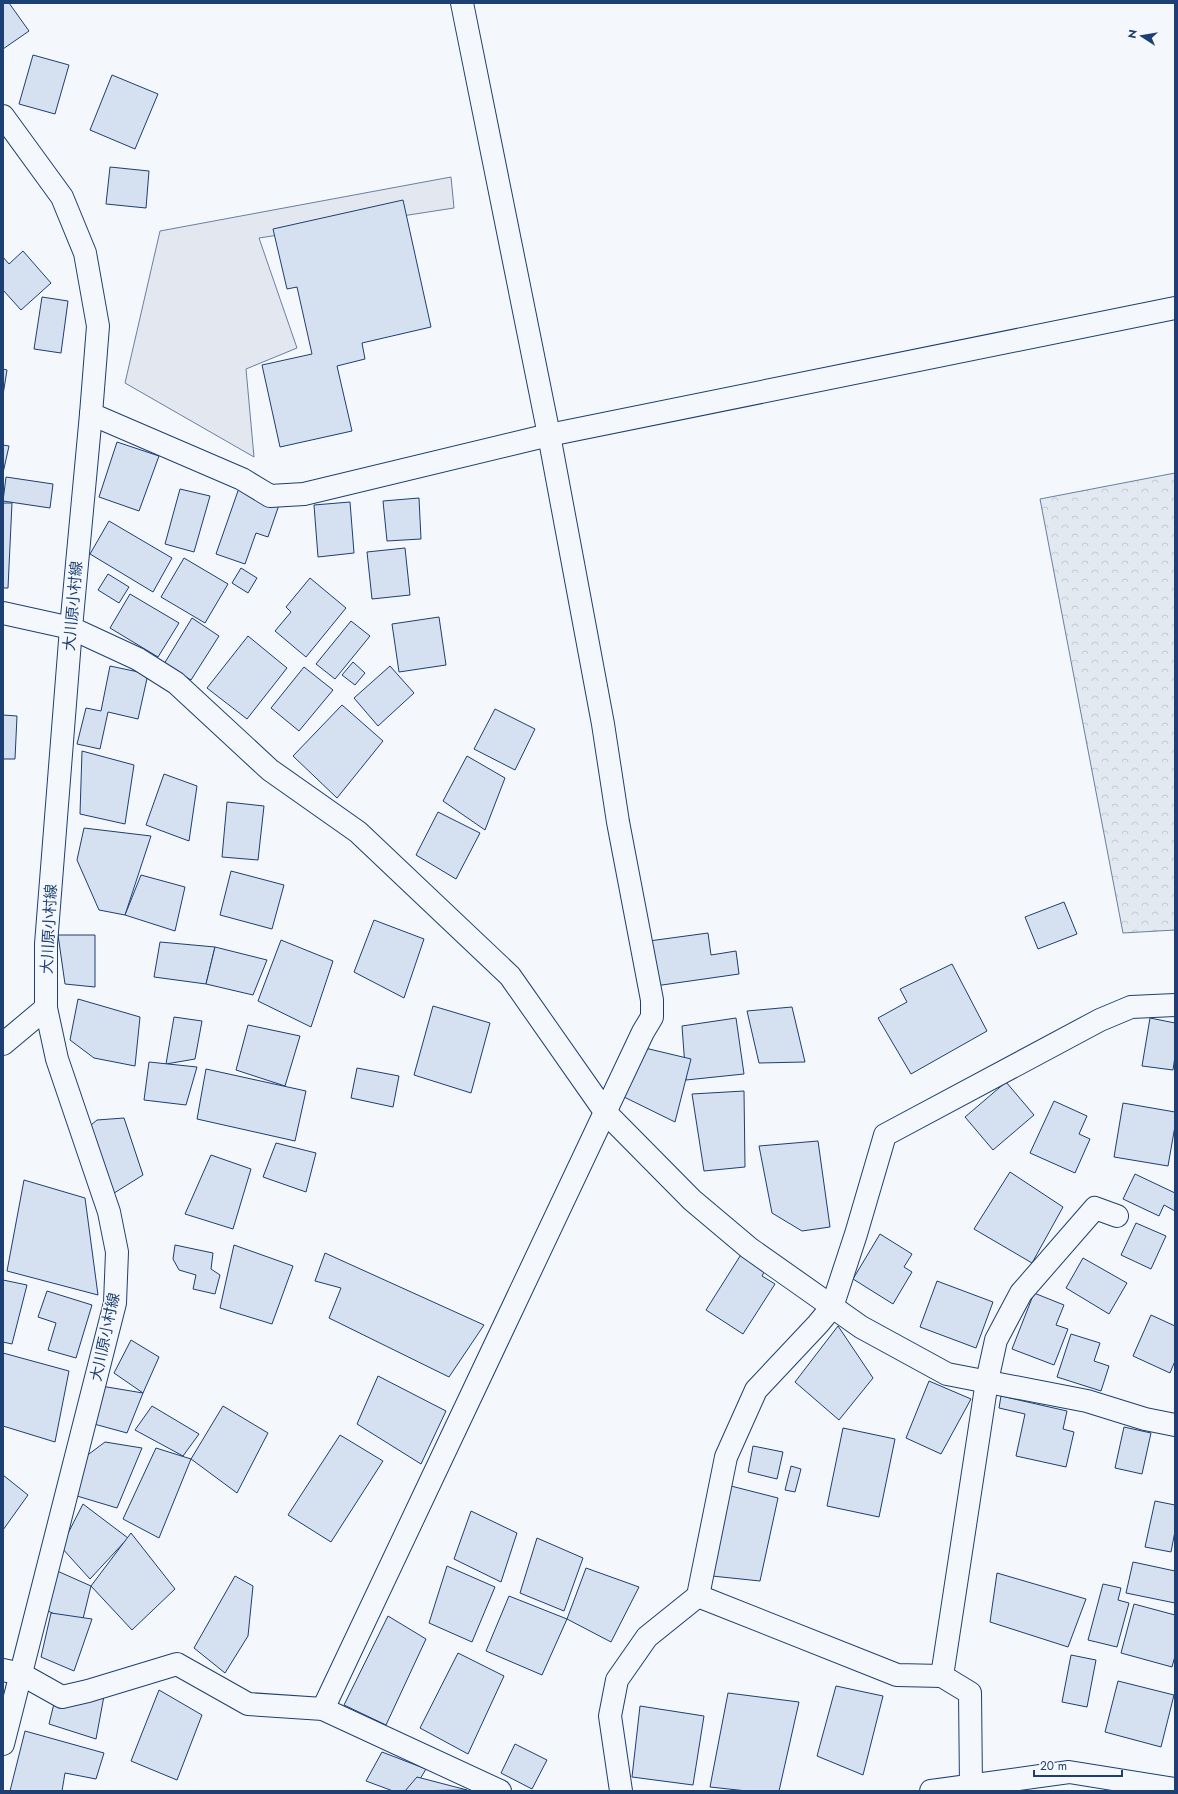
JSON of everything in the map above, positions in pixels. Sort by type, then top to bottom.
[{"type":"street","points":[[323,1709],[643,1032],[652,1017],[652,1000],[618,822],[603,724],[549,435],[462,3]]},
{"type":"street","name":"大川原小村線","points":[[3,116],[62,197],[85,253],[98,326],[71,628],[46,944],[46,1008],[57,1059],[109,1212],[117,1252],[115,1304],[12,1672],[3,1744]]},
{"type":"street","points":[[91,414],[242,480],[270,496],[304,494],[351,484],[549,435],[1175,308]]},
{"type":"street","points":[[3,613],[71,628],[138,659],[176,683],[270,770],[358,832],[510,976],[606,1113],[692,1200],[749,1248],[832,1307],[861,1327],[947,1374],[1087,1401],[1145,1419],[1175,1425]]},
{"type":"street","points":[[621,1791],[610,1716],[618,1680],[646,1637],[698,1596],[726,1457],[756,1390],[832,1307],[856,1234],[885,1135],[1100,1020],[1131,1007],[1175,1005]]},
{"type":"street","points":[[3,1044],[46,1008]]},
{"type":"street","points":[[942,1676],[987,1381],[996,1340],[1021,1293],[1095,1208],[1117,1216]]},
{"type":"street","points":[[698,1596],[897,1675],[942,1676],[970,1693],[971,1786]]},
{"type":"street","points":[[12,1672],[62,1697],[88,1691],[177,1664],[248,1704],[323,1709],[500,1791]]},
{"type":"street","points":[[931,1791],[1069,1772],[1175,1790]]},
{"type":"green space","points":[[1175,473],[1175,930],[1123,933],[1040,499]]},
{"type":"shaded area","points":[[451,177],[454,208],[259,238],[297,348],[246,369],[254,457],[125,383],[160,231]]},
{"type":"building","points":[[3,3],[9,3],[29,31],[3,49]]},
{"type":"building","points":[[33,55],[69,65],[55,114],[19,104]]},
{"type":"building","points":[[112,75],[158,94],[135,149],[90,130]]},
{"type":"building","points":[[110,167],[149,171],[146,208],[106,204]]},
{"type":"building","points":[[403,200],[431,327],[362,343],[365,359],[337,366],[352,431],[280,447],[262,365],[312,354],[297,287],[287,289],[273,229]]},
{"type":"building","points":[[23,251],[51,283],[21,310],[3,290],[3,257],[9,264]]},
{"type":"building","points":[[42,297],[68,301],[61,353],[34,349]]},
{"type":"building","points":[[3,369],[7,370],[3,395]]},
{"type":"building","points":[[117,442],[159,456],[139,511],[99,497]]},
{"type":"building","points":[[3,445],[9,446],[3,473]]},
{"type":"building","points":[[6,477],[53,484],[50,508],[3,501]]},
{"type":"building","points":[[239,488],[280,502],[268,537],[256,533],[245,564],[216,554]]},
{"type":"building","points":[[180,489],[210,496],[194,552],[165,544]]},
{"type":"building","points":[[419,498],[421,539],[387,541],[383,501]]},
{"type":"building","points":[[350,502],[354,553],[318,557],[314,505]]},
{"type":"building","points":[[3,503],[12,503],[8,588],[3,588]]},
{"type":"building","points":[[109,521],[172,558],[153,592],[90,554]]},
{"type":"building","points":[[405,548],[410,595],[372,599],[367,552]]},
{"type":"building","points":[[184,558],[228,584],[205,623],[161,597]]},
{"type":"building","points":[[241,568],[257,578],[248,593],[232,583]]},
{"type":"building","points":[[108,574],[129,587],[119,603],[98,590]]},
{"type":"building","points":[[310,578],[346,608],[306,657],[275,631],[291,612],[286,607]]},
{"type":"building","points":[[130,594],[179,623],[158,657],[110,628]]},
{"type":"building","points":[[439,617],[446,665],[399,672],[392,624]]},
{"type":"building","points":[[192,618],[219,636],[191,680],[164,664]]},
{"type":"building","points":[[351,621],[370,636],[335,679],[316,664]]},
{"type":"building","points":[[248,636],[287,668],[247,719],[207,688]]},
{"type":"building","points":[[353,662],[365,673],[355,685],[342,675]]},
{"type":"building","points":[[110,666],[148,674],[138,719],[108,712],[100,749],[77,744],[86,708],[101,711]]},
{"type":"building","points":[[390,666],[414,693],[378,726],[354,698]]},
{"type":"building","points":[[304,667],[333,690],[299,731],[271,708]]},
{"type":"building","points":[[342,705],[383,741],[337,798],[293,756]]},
{"type":"building","points":[[495,709],[535,729],[515,770],[474,749]]},
{"type":"building","points":[[3,715],[17,716],[15,759],[3,759]]},
{"type":"building","points":[[82,751],[134,765],[125,824],[80,814]]},
{"type":"building","points":[[467,756],[505,778],[485,830],[443,801]]},
{"type":"building","points":[[164,774],[197,786],[189,841],[146,825]]},
{"type":"building","points":[[227,802],[264,806],[258,860],[222,857]]},
{"type":"building","points":[[438,812],[480,833],[456,879],[416,855]]},
{"type":"building","points":[[84,828],[151,836],[125,915],[99,910],[77,860]]},
{"type":"building","points":[[231,871],[284,885],[272,929],[220,915]]},
{"type":"building","points":[[141,875],[185,887],[175,931],[125,915]]},
{"type":"building","points":[[1064,902],[1077,934],[1038,949],[1025,917]]},
{"type":"building","points":[[374,920],[424,939],[404,998],[354,972]]},
{"type":"building","points":[[708,933],[711,955],[736,951],[739,974],[655,986],[649,941]]},
{"type":"building","points":[[58,935],[95,935],[95,987],[65,984]]},
{"type":"building","points":[[281,940],[333,961],[311,1027],[258,1001]]},
{"type":"building","points":[[160,942],[215,947],[206,984],[154,977]]},
{"type":"building","points":[[215,947],[267,960],[253,995],[206,984]]},
{"type":"building","points":[[952,964],[987,1031],[911,1074],[878,1018],[907,1002],[900,989]]},
{"type":"building","points":[[78,999],[140,1017],[135,1066],[94,1058],[70,1040]]},
{"type":"building","points":[[433,1006],[490,1023],[471,1093],[414,1075]]},
{"type":"building","points":[[792,1007],[805,1062],[759,1063],[747,1011]]},
{"type":"building","points":[[174,1017],[202,1021],[195,1059],[166,1064]]},
{"type":"building","points":[[736,1018],[744,1074],[686,1080],[682,1026]]},
{"type":"building","points":[[1150,1018],[1175,1023],[1175,1056],[1173,1070],[1142,1066]]},
{"type":"building","points":[[248,1025],[300,1036],[285,1086],[236,1070]]},
{"type":"building","points":[[645,1048],[691,1059],[675,1122],[622,1096]]},
{"type":"building","points":[[149,1062],[197,1067],[186,1105],[144,1100]]},
{"type":"building","points":[[357,1068],[399,1076],[393,1107],[351,1098]]},
{"type":"building","points":[[206,1069],[306,1091],[295,1141],[197,1119]]},
{"type":"building","points":[[1006,1082],[1034,1115],[993,1150],[965,1117]]},
{"type":"building","points":[[744,1091],[745,1167],[704,1171],[692,1094]]},
{"type":"building","points":[[1054,1101],[1087,1116],[1079,1134],[1090,1139],[1075,1173],[1030,1153]]},
{"type":"building","points":[[1123,1103],[1175,1112],[1175,1126],[1168,1166],[1114,1157]]},
{"type":"building","points":[[124,1118],[143,1175],[111,1195],[85,1130],[97,1120]]},
{"type":"building","points":[[818,1141],[830,1227],[802,1231],[772,1213],[759,1146]]},
{"type":"building","points":[[276,1143],[316,1153],[306,1192],[263,1177]]},
{"type":"building","points":[[211,1155],[251,1169],[233,1229],[185,1214]]},
{"type":"building","points":[[1010,1172],[1063,1207],[1032,1263],[974,1229]]},
{"type":"building","points":[[1135,1174],[1175,1193],[1175,1211],[1164,1205],[1159,1216],[1123,1199]]},
{"type":"building","points":[[24,1180],[85,1198],[98,1295],[7,1271]]},
{"type":"building","points":[[1136,1223],[1166,1236],[1151,1269],[1121,1255]]},
{"type":"building","points":[[880,1234],[912,1254],[904,1267],[912,1272],[893,1304],[853,1279]]},
{"type":"building","points":[[175,1245],[213,1253],[211,1269],[220,1275],[215,1294],[193,1289],[196,1275],[179,1270],[173,1259]]},
{"type":"building","points":[[234,1245],[293,1266],[272,1324],[220,1308]]},
{"type":"building","points":[[325,1253],[484,1325],[449,1377],[329,1318],[341,1288],[315,1281]]},
{"type":"building","points":[[742,1253],[766,1268],[762,1276],[775,1284],[743,1334],[706,1310]]},
{"type":"building","points":[[1083,1258],[1127,1283],[1109,1314],[1066,1288]]},
{"type":"building","points":[[3,1280],[27,1285],[12,1344],[3,1342]]},
{"type":"building","points":[[937,1281],[993,1302],[976,1348],[920,1327]]},
{"type":"building","points":[[47,1291],[92,1305],[76,1358],[48,1350],[56,1323],[38,1317]]},
{"type":"building","points":[[1034,1293],[1064,1305],[1056,1325],[1068,1329],[1054,1365],[1012,1349]]},
{"type":"building","points":[[1151,1315],[1175,1326],[1175,1361],[1170,1373],[1133,1356]]},
{"type":"building","points":[[838,1326],[873,1378],[839,1420],[795,1382]]},
{"type":"building","points":[[1071,1334],[1100,1343],[1094,1361],[1109,1366],[1101,1391],[1057,1377]]},
{"type":"building","points":[[131,1340],[159,1357],[143,1393],[114,1373]]},
{"type":"building","points":[[3,1353],[69,1371],[55,1442],[3,1426]]},
{"type":"building","points":[[378,1376],[446,1411],[421,1464],[357,1424]]},
{"type":"building","points":[[929,1381],[971,1399],[941,1454],[906,1438]]},
{"type":"building","points":[[95,1385],[143,1393],[127,1433],[94,1424]]},
{"type":"building","points":[[1001,1396],[1067,1411],[1063,1429],[1074,1432],[1066,1467],[1016,1456],[1025,1414],[999,1408]]},
{"type":"building","points":[[152,1406],[199,1434],[183,1456],[135,1430]]},
{"type":"building","points":[[223,1406],[268,1433],[237,1493],[191,1459]]},
{"type":"building","points":[[1124,1427],[1151,1433],[1142,1474],[1115,1468]]},
{"type":"building","points":[[843,1428],[895,1439],[879,1517],[827,1506]]},
{"type":"building","points":[[340,1435],[383,1461],[331,1542],[288,1515]]},
{"type":"building","points":[[105,1442],[142,1448],[117,1508],[77,1496],[85,1457]]},
{"type":"building","points":[[753,1446],[783,1452],[777,1479],[748,1472]]},
{"type":"building","points":[[156,1448],[191,1459],[159,1538],[123,1519]]},
{"type":"building","points":[[791,1466],[801,1469],[795,1492],[785,1490]]},
{"type":"building","points":[[3,1475],[28,1495],[3,1530]]},
{"type":"building","points":[[727,1485],[778,1498],[760,1581],[712,1576]]},
{"type":"building","points":[[1155,1501],[1175,1505],[1175,1531],[1171,1552],[1145,1547]]},
{"type":"building","points":[[83,1504],[128,1538],[90,1579],[61,1547]]},
{"type":"building","points":[[471,1511],[517,1533],[501,1582],[454,1559]]},
{"type":"building","points":[[131,1533],[175,1589],[132,1630],[91,1586]]},
{"type":"building","points":[[537,1538],[583,1558],[564,1611],[520,1593]]},
{"type":"building","points":[[1133,1562],[1175,1571],[1175,1603],[1126,1593]]},
{"type":"building","points":[[447,1566],[495,1587],[472,1642],[429,1623]]},
{"type":"building","points":[[586,1568],[639,1587],[611,1642],[567,1619]]},
{"type":"building","points":[[55,1570],[91,1586],[81,1627],[44,1609]]},
{"type":"building","points":[[997,1573],[1086,1599],[1068,1647],[990,1622]]},
{"type":"building","points":[[235,1576],[253,1586],[248,1636],[225,1673],[194,1648]]},
{"type":"building","points":[[1103,1584],[1121,1588],[1118,1600],[1129,1603],[1117,1647],[1088,1640]]},
{"type":"building","points":[[509,1596],[567,1619],[542,1675],[486,1651]]},
{"type":"building","points":[[1134,1604],[1175,1615],[1175,1656],[1172,1667],[1121,1653]]},
{"type":"building","points":[[51,1613],[92,1619],[74,1671],[41,1657]]},
{"type":"building","points":[[388,1616],[426,1639],[386,1725],[344,1705]]},
{"type":"building","points":[[458,1653],[504,1676],[468,1754],[420,1728]]},
{"type":"building","points":[[1071,1655],[1096,1660],[1087,1707],[1062,1702]]},
{"type":"building","points":[[1118,1681],[1174,1695],[1161,1747],[1105,1732]]},
{"type":"building","points":[[836,1686],[883,1696],[863,1775],[817,1756]]},
{"type":"building","points":[[58,1687],[104,1696],[96,1739],[49,1724]]},
{"type":"building","points":[[159,1690],[202,1715],[177,1780],[131,1761]]},
{"type":"building","points":[[728,1693],[799,1702],[779,1791],[747,1791],[710,1787]]},
{"type":"building","points":[[640,1706],[704,1716],[693,1785],[632,1777]]},
{"type":"building","points":[[25,1731],[104,1753],[96,1779],[65,1773],[62,1791],[10,1791]]},
{"type":"building","points":[[515,1744],[547,1760],[532,1789],[501,1773]]},
{"type":"building","points":[[382,1752],[426,1769],[413,1791],[393,1791],[366,1781]]},
{"type":"building","points":[[417,1777],[467,1790],[405,1791]]}]
